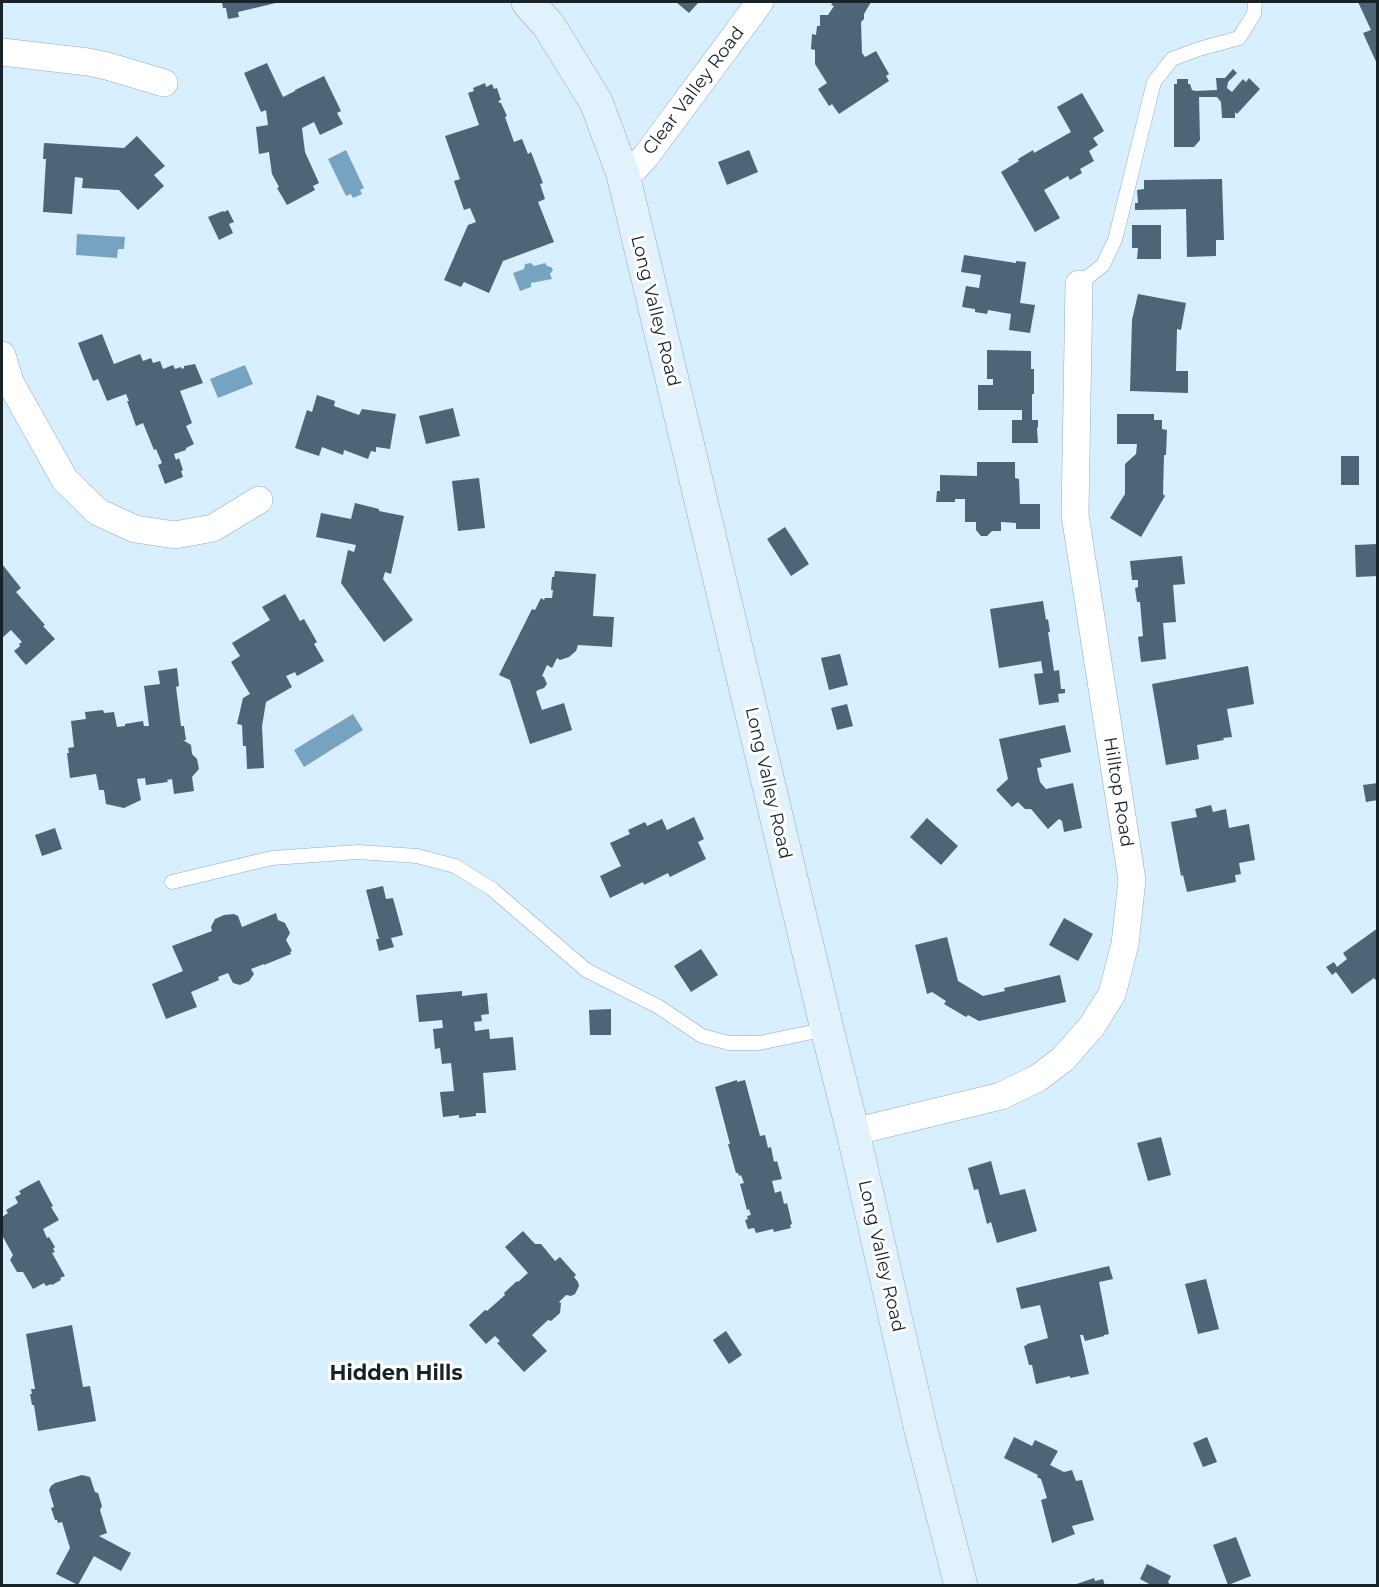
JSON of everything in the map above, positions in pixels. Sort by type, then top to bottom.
[{"type":"street","name":"Long Valley Road","points":[[528,2],[549,26],[596,102],[623,174],[853,1132],[921,1430],[961,1586]]},
{"type":"street","name":"Clear Valley Road","points":[[623,174],[636,167],[646,156],[760,2]]},
{"type":"street","points":[[2,52],[88,62],[164,83]]},
{"type":"street","name":"Hilltop Road","points":[[853,1132],[1001,1096],[1038,1078],[1063,1059],[1092,1026],[1112,994],[1125,944],[1132,880],[1075,514],[1079,284]]},
{"type":"street","points":[[2,355],[10,382],[65,480],[98,512],[135,529],[175,535],[213,528],[259,500]]},
{"type":"lane","points":[[1079,284],[1103,265],[1115,240],[1154,82],[1172,58],[1239,38],[1254,14],[1255,2]]},
{"type":"lane","points":[[172,882],[272,858],[357,852],[417,856],[455,866],[492,889],[586,970],[659,1007],[702,1036],[729,1043],[759,1043],[827,1029]]},
{"type":"water","points":[[346,150],[364,188],[360,190],[362,194],[353,198],[351,194],[346,196],[328,159]]},
{"type":"water","points":[[77,234],[125,237],[124,249],[118,249],[117,258],[76,255]]},
{"type":"water","points":[[531,263],[534,266],[545,263],[551,267],[552,279],[531,283],[531,287],[520,291],[513,273],[524,269],[525,264]]},
{"type":"water","points":[[245,365],[253,384],[218,398],[210,379]]},
{"type":"water","points":[[353,714],[363,730],[304,767],[294,750]]},
{"type":"building","points":[[222,2],[280,2],[238,12],[239,17],[228,19]]},
{"type":"building","points":[[676,2],[699,2],[689,13]]},
{"type":"building","points":[[833,2],[871,2],[861,22],[862,53],[865,57],[876,51],[889,74],[886,76],[889,81],[839,114],[832,104],[829,106],[818,89],[827,83],[815,64],[815,50],[811,49],[812,34],[816,35],[817,26],[820,26],[820,15],[828,15],[834,6],[831,5]]},
{"type":"building","points":[[1358,2],[1378,2],[1378,66],[1363,33],[1371,30]]},
{"type":"building","points":[[267,63],[283,97],[324,76],[341,111],[337,113],[343,124],[320,135],[314,122],[302,128],[305,152],[319,183],[313,186],[315,190],[287,205],[272,174],[269,152],[259,154],[256,127],[268,125],[266,110],[261,112],[244,73]]},
{"type":"building","points":[[1233,69],[1237,73],[1228,82],[1227,88],[1232,92],[1243,79],[1246,82],[1249,78],[1260,89],[1237,114],[1235,112],[1235,118],[1222,118],[1221,102],[1217,97],[1199,97],[1200,140],[1194,147],[1174,147],[1174,84],[1177,84],[1177,79],[1188,79],[1188,84],[1195,91],[1217,90],[1216,78],[1225,78]]},
{"type":"building","points":[[485,83],[486,87],[492,84],[494,89],[497,88],[501,100],[498,101],[507,116],[505,117],[514,142],[522,139],[528,154],[531,152],[543,183],[540,184],[545,199],[538,202],[554,242],[503,261],[489,293],[464,282],[461,287],[444,280],[468,225],[476,222],[470,208],[464,210],[454,181],[460,179],[445,136],[479,125],[468,93]]},
{"type":"building","points":[[1082,93],[1104,131],[1093,138],[1098,145],[1089,151],[1094,161],[1080,169],[1082,173],[1070,180],[1068,176],[1044,190],[1060,218],[1035,232],[1001,172],[1033,150],[1034,153],[1071,132],[1057,107]]},
{"type":"building","points":[[137,136],[165,166],[154,175],[164,186],[138,210],[119,190],[82,188],[83,178],[75,177],[72,214],[43,212],[46,159],[43,159],[44,143],[124,148]]},
{"type":"building","points":[[749,150],[758,172],[727,185],[718,162]]},
{"type":"building","points":[[1222,179],[1224,240],[1216,240],[1216,256],[1187,257],[1186,209],[1135,210],[1135,203],[1138,203],[1137,190],[1144,189],[1144,180]]},
{"type":"building","points":[[228,210],[234,222],[229,224],[233,233],[219,240],[208,217]]},
{"type":"building","points":[[1132,225],[1161,225],[1161,259],[1137,259],[1138,248],[1132,248]]},
{"type":"building","points":[[964,255],[1016,263],[1016,261],[1026,262],[1020,303],[1035,305],[1030,333],[1009,330],[1011,314],[988,310],[987,314],[962,307],[966,286],[979,288],[981,275],[961,272]]},
{"type":"building","points":[[1138,294],[1186,303],[1181,330],[1177,329],[1176,371],[1188,371],[1188,393],[1130,391],[1132,320]]},
{"type":"building","points":[[102,334],[114,364],[140,354],[143,361],[151,358],[153,363],[160,361],[163,369],[173,365],[175,369],[181,367],[182,369],[184,366],[195,364],[203,383],[180,391],[192,423],[186,426],[194,444],[174,454],[176,460],[179,458],[183,477],[165,484],[158,465],[162,463],[156,449],[154,450],[143,423],[136,426],[126,394],[107,401],[98,379],[93,381],[78,343]]},
{"type":"building","points":[[987,350],[1031,351],[1031,369],[1034,369],[1032,420],[1038,420],[1038,443],[1012,443],[1012,420],[1022,420],[1022,410],[978,410],[978,385],[993,385],[993,379],[987,379]]},
{"type":"building","points":[[317,395],[335,401],[334,406],[359,415],[362,409],[396,414],[390,449],[376,447],[376,452],[371,451],[368,459],[344,450],[343,455],[322,447],[319,456],[295,448],[307,410],[312,412]]},
{"type":"building","points":[[453,408],[460,436],[426,444],[419,416]]},
{"type":"building","points":[[1117,414],[1154,414],[1154,420],[1162,420],[1162,429],[1167,430],[1166,455],[1164,455],[1163,494],[1165,496],[1141,537],[1110,518],[1125,494],[1125,464],[1136,454],[1137,444],[1117,444]]},
{"type":"building","points":[[1341,456],[1359,456],[1359,485],[1341,485]]},
{"type":"building","points":[[977,462],[1015,462],[1015,478],[1019,479],[1020,504],[1040,504],[1040,529],[1016,529],[1016,523],[1001,522],[1001,531],[992,531],[987,536],[981,536],[976,530],[976,522],[965,522],[965,499],[955,499],[955,502],[936,502],[937,491],[940,491],[940,475],[977,476]]},
{"type":"building","points":[[479,478],[485,528],[458,531],[452,481]]},
{"type":"building","points":[[355,503],[404,516],[391,574],[385,572],[383,579],[413,620],[384,642],[341,583],[348,550],[354,552],[356,545],[316,537],[321,513],[351,519]]},
{"type":"building","points":[[785,527],[809,564],[791,576],[767,539]]},
{"type":"building","points":[[1377,544],[1378,576],[1356,577],[1355,545]]},
{"type":"building","points":[[1182,556],[1185,584],[1173,585],[1176,622],[1163,623],[1166,659],[1141,662],[1138,637],[1143,636],[1140,602],[1137,602],[1135,588],[1138,587],[1138,580],[1132,580],[1130,561]]},
{"type":"building","points":[[2,564],[21,588],[16,592],[55,639],[26,665],[14,651],[22,642],[11,630],[2,638]]},
{"type":"building","points":[[555,571],[596,574],[593,616],[614,617],[612,647],[578,645],[576,651],[569,657],[560,660],[557,658],[552,668],[547,665],[542,676],[547,684],[536,692],[542,710],[564,703],[572,730],[530,744],[510,680],[499,675],[532,609],[535,610],[541,598],[544,600],[552,598],[552,577]]},
{"type":"building","points":[[285,594],[300,621],[304,619],[317,642],[314,644],[324,661],[297,676],[295,672],[286,676],[292,687],[266,702],[262,726],[264,768],[247,769],[242,725],[237,724],[243,698],[250,694],[231,662],[240,656],[232,643],[270,620],[262,607]]},
{"type":"building","points":[[1043,601],[1046,620],[1048,619],[1054,671],[1059,670],[1061,689],[1065,689],[1065,693],[1058,694],[1059,702],[1039,705],[1034,674],[1043,673],[1041,661],[999,668],[990,609]]},
{"type":"building","points":[[840,654],[848,685],[829,690],[821,658]]},
{"type":"building","points":[[1248,666],[1254,704],[1227,709],[1232,737],[1197,745],[1199,759],[1166,765],[1152,684]]},
{"type":"building","points":[[177,668],[179,686],[176,687],[181,726],[184,726],[186,740],[183,740],[191,745],[192,754],[197,759],[199,769],[192,777],[194,791],[174,794],[172,779],[167,780],[168,782],[146,785],[145,778],[137,779],[141,800],[124,808],[106,804],[104,790],[99,790],[96,774],[70,778],[67,753],[69,753],[68,748],[74,747],[71,721],[86,719],[85,712],[103,710],[104,713],[114,712],[117,727],[143,721],[144,726],[149,726],[144,686],[160,684],[158,671]]},
{"type":"building","points":[[847,704],[853,726],[837,730],[831,708]]},
{"type":"building","points":[[1065,725],[1071,752],[1040,759],[1042,767],[1037,768],[1040,782],[1046,789],[1073,783],[1082,828],[1064,832],[1062,821],[1059,819],[1048,829],[1031,809],[1025,809],[1018,802],[1012,807],[996,790],[1008,779],[999,739]]},
{"type":"building","points":[[1378,783],[1378,800],[1366,802],[1363,785]]},
{"type":"building","points":[[1211,805],[1213,812],[1226,809],[1229,828],[1249,824],[1255,860],[1239,863],[1241,874],[1235,875],[1236,882],[1187,892],[1183,875],[1181,876],[1171,822],[1197,817],[1195,809]]},
{"type":"building","points":[[694,817],[704,839],[698,842],[706,859],[670,877],[668,873],[610,898],[600,876],[621,866],[610,843],[630,834],[628,830],[645,822],[647,826],[662,819],[667,830]]},
{"type":"building","points":[[927,818],[958,846],[941,865],[910,837]]},
{"type":"building","points":[[55,828],[62,849],[42,856],[35,835]]},
{"type":"building","points":[[383,886],[386,899],[393,898],[403,935],[391,938],[394,947],[379,951],[376,939],[379,939],[366,890]]},
{"type":"building","points":[[276,913],[278,920],[285,923],[290,933],[286,940],[292,951],[291,954],[251,969],[254,974],[249,981],[240,985],[233,983],[228,973],[218,977],[219,980],[191,992],[197,1007],[166,1019],[152,984],[183,971],[172,946],[212,931],[211,927],[215,919],[224,915],[238,916],[242,927]]},
{"type":"building","points":[[1064,918],[1093,934],[1078,961],[1049,945]]},
{"type":"building","points":[[1378,928],[1378,983],[1374,978],[1352,994],[1336,972],[1332,975],[1326,967],[1334,962],[1337,967],[1347,959],[1343,953]]},
{"type":"building","points":[[947,937],[958,981],[983,996],[1005,991],[1004,988],[1060,975],[1066,1002],[979,1021],[968,1015],[966,1017],[944,1004],[946,1001],[932,992],[927,994],[915,945]]},
{"type":"building","points":[[701,949],[718,975],[691,992],[674,966]]},
{"type":"building","points":[[462,991],[462,996],[487,993],[489,1014],[481,1015],[482,1021],[474,1022],[475,1031],[489,1029],[490,1039],[513,1037],[516,1070],[483,1073],[486,1113],[476,1113],[476,1116],[459,1118],[459,1115],[443,1117],[440,1092],[454,1091],[451,1063],[442,1064],[440,1048],[435,1049],[433,1029],[443,1028],[442,1020],[419,1022],[416,995]]},
{"type":"building","points":[[611,1009],[611,1035],[590,1035],[589,1010]]},
{"type":"building","points":[[737,1080],[737,1082],[745,1080],[760,1136],[765,1135],[768,1148],[771,1147],[774,1162],[777,1161],[782,1179],[772,1181],[775,1193],[781,1191],[784,1204],[787,1203],[791,1228],[756,1233],[754,1228],[748,1229],[745,1220],[751,1215],[749,1209],[747,1210],[740,1184],[744,1183],[741,1175],[736,1173],[715,1087]]},
{"type":"building","points":[[1161,1137],[1171,1175],[1148,1181],[1137,1143]]},
{"type":"building","points":[[991,1161],[1000,1195],[1025,1189],[1037,1231],[997,1243],[991,1222],[987,1224],[978,1189],[974,1190],[968,1168]]},
{"type":"building","points":[[39,1180],[59,1220],[43,1229],[55,1247],[53,1249],[55,1252],[52,1253],[65,1276],[52,1285],[46,1286],[44,1283],[33,1289],[23,1272],[17,1272],[10,1260],[13,1255],[2,1238],[2,1217],[8,1213],[6,1210],[18,1203],[15,1197],[21,1194],[19,1191]]},
{"type":"building","points":[[523,1231],[535,1244],[541,1244],[555,1261],[560,1257],[576,1275],[574,1277],[579,1286],[575,1294],[566,1295],[559,1302],[561,1303],[560,1313],[551,1321],[548,1320],[532,1335],[547,1351],[524,1372],[497,1343],[500,1341],[495,1336],[486,1344],[469,1325],[528,1273],[505,1247]]},
{"type":"building","points":[[1109,1266],[1113,1279],[1099,1282],[1109,1334],[1085,1341],[1083,1335],[1080,1335],[1089,1374],[1036,1384],[1032,1365],[1029,1365],[1024,1346],[1048,1338],[1040,1305],[1021,1309],[1016,1288]]},
{"type":"building","points":[[1206,1279],[1219,1329],[1198,1334],[1185,1284]]},
{"type":"building","points":[[72,1325],[83,1387],[90,1386],[96,1421],[38,1431],[30,1394],[32,1394],[31,1389],[35,1389],[26,1334]]},
{"type":"building","points":[[726,1331],[742,1355],[729,1364],[713,1340]]},
{"type":"building","points":[[1014,1437],[1032,1446],[1035,1440],[1058,1451],[1050,1465],[1064,1472],[1072,1470],[1076,1481],[1082,1480],[1094,1520],[1072,1526],[1075,1534],[1052,1543],[1041,1500],[1047,1498],[1041,1479],[1037,1477],[1038,1475],[1004,1458]]},
{"type":"building","points":[[1207,1437],[1217,1462],[1203,1467],[1193,1443]]},
{"type":"building","points":[[82,1475],[90,1477],[102,1506],[100,1510],[107,1533],[99,1536],[131,1553],[121,1571],[94,1556],[78,1585],[56,1574],[70,1548],[62,1522],[58,1523],[55,1520],[49,1490],[55,1483]]},
{"type":"building","points":[[1236,1537],[1251,1576],[1228,1585],[1213,1545]]},
{"type":"building","points":[[1147,1564],[1171,1576],[1168,1582],[1171,1586],[1153,1586],[1140,1579]]},
{"type":"building","points":[[1094,1578],[1095,1581],[1103,1579],[1105,1586],[1071,1586]]},
{"type":"district","name":"Hidden Hills","points":[[396,1374]]}]
